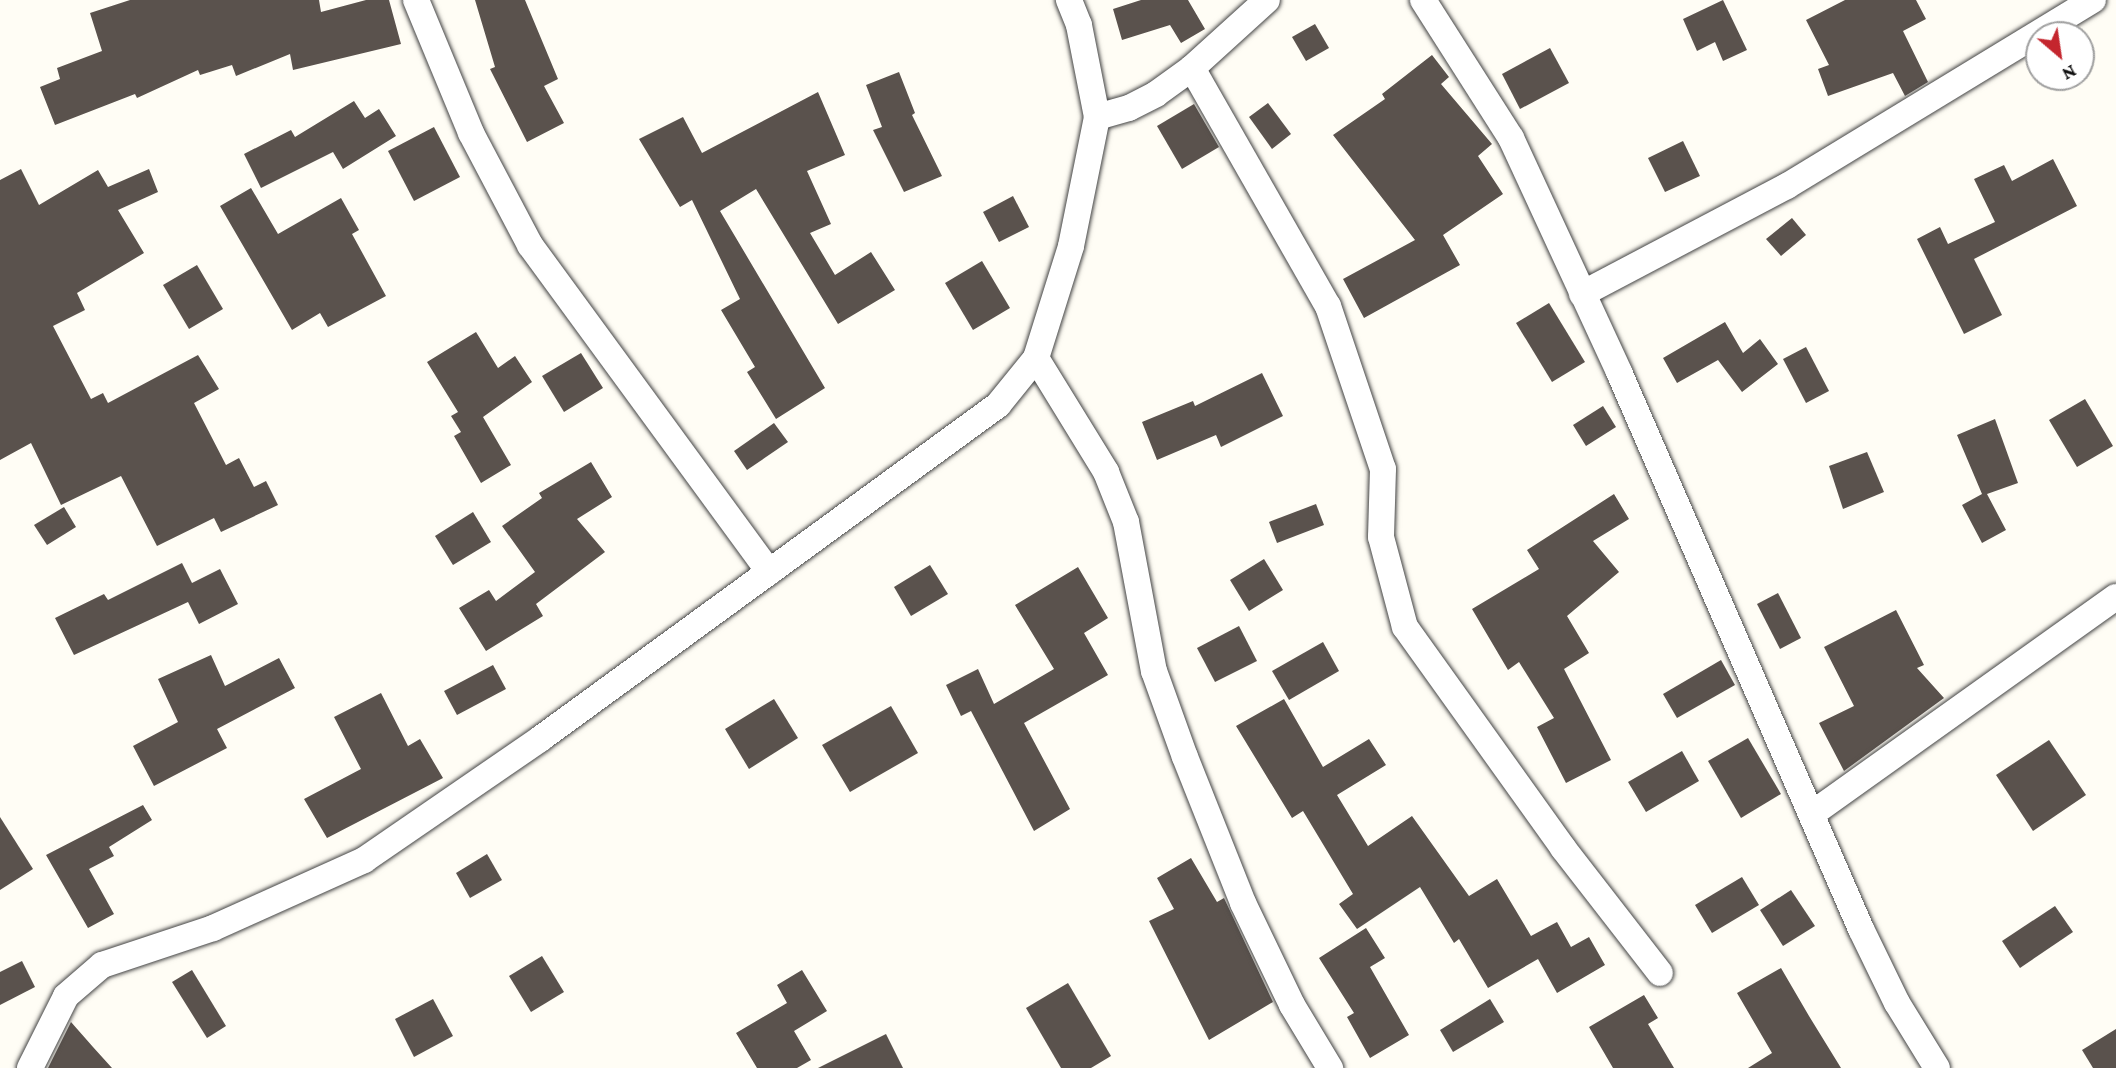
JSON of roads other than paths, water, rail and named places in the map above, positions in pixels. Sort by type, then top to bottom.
[{"type":"street","points":[[416,0],[471,132],[530,245],[769,572]]},
{"type":"street","points":[[30,1068],[66,996],[102,965],[213,928],[364,860],[540,739],[998,405],[1036,358],[1071,246],[1097,117],[1079,25],[1069,0]]},
{"type":"street","points":[[1097,117],[1129,108],[1192,68],[1266,0]]},
{"type":"street","points":[[1423,0],[1511,138],[1583,294],[1897,1003],[1937,1068]]},
{"type":"street","points":[[1583,294],[1787,186],[2094,0]]},
{"type":"street","points":[[1192,68],[1328,306],[1383,469],[1381,537],[1405,627],[1563,848],[1660,973]]},
{"type":"street","points":[[1036,358],[1106,472],[1126,522],[1154,671],[1185,757],[1243,903],[1292,1005],[1330,1068]]},
{"type":"street","points":[[1813,813],[2116,597]]}]
